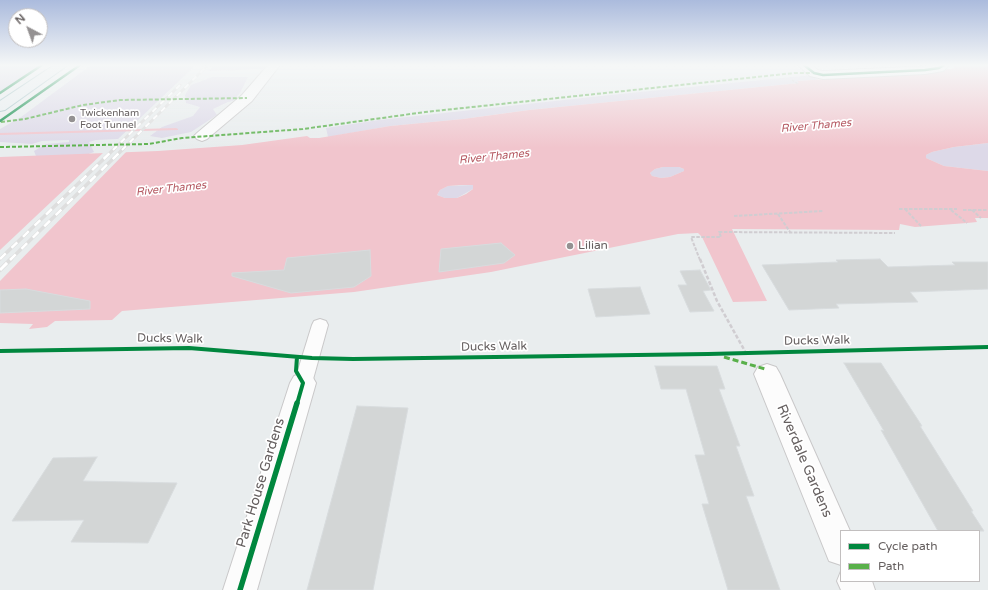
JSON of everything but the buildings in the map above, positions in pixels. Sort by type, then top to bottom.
[{"type":"highway","points":[[0,107],[21,93]]},
{"type":"street","points":[[202,136],[236,109],[250,93]]},
{"type":"street","name":"Riverdale Gardens","points":[[759,363],[840,548]]},
{"type":"street","name":"Park House Gardens","points":[[240,590],[303,383]]},
{"type":"lane","points":[[303,383],[320,325]]},
{"type":"path","points":[[899,209],[957,210]]},
{"type":"path","points":[[905,209],[921,226]]},
{"type":"path","points":[[951,209],[966,223]]},
{"type":"path","points":[[964,210],[988,210]]},
{"type":"path","points":[[972,210],[980,218]]},
{"type":"path","points":[[734,216],[823,211]]},
{"type":"path","points":[[777,214],[790,232]]},
{"type":"path","points":[[759,363],[746,352],[717,301],[691,237],[721,237],[719,232],[895,233]]},
{"type":"path","points":[[738,353],[746,352]]},
{"type":"shaded area","points":[[54,93],[167,93],[118,139],[96,140],[89,142],[94,152],[62,164],[38,161],[34,151],[46,144],[69,142],[69,140],[42,141],[32,144],[0,142],[0,129],[21,117]]},
{"type":"shaded area","points":[[186,93],[240,93],[233,101],[213,109],[217,115],[191,132],[162,138],[150,136],[162,127],[193,116],[200,107],[186,103],[185,95]]},
{"type":"shaded area","points":[[635,93],[704,93],[390,126],[328,137],[326,128],[379,120]]},
{"type":"shaded area","points":[[988,143],[988,171],[944,166],[926,158],[926,155],[932,152],[954,147]]},
{"type":"shaded area","points":[[663,167],[679,167],[684,169],[684,171],[670,177],[661,178],[652,176],[650,173],[655,169]]},
{"type":"shaded area","points":[[473,185],[473,189],[457,198],[445,198],[437,195],[440,190],[448,186]]},
{"type":"water","name":"River Thames","points":[[704,93],[988,93],[988,143],[954,147],[932,152],[926,155],[926,158],[944,166],[988,171],[988,218],[975,218],[977,222],[915,227],[900,224],[899,230],[732,229],[767,301],[733,302],[702,237],[698,233],[678,234],[491,272],[354,292],[122,311],[112,320],[55,321],[47,327],[29,329],[33,324],[0,323],[0,157],[158,151],[242,145],[307,136],[310,138],[319,138],[390,126],[463,119],[529,110]],"holes":[[[663,167],[679,167],[684,169],[684,171],[670,177],[661,178],[652,176],[650,173],[655,169]],[[473,185],[473,189],[457,198],[445,198],[437,195],[440,190],[448,186]]]},
{"type":"pier","points":[[128,150],[0,281],[0,250],[104,152]]},
{"type":"waterway","points":[[0,134],[176,129]]},
{"type":"railway","points":[[113,150],[172,93]]},
{"type":"railway","points":[[122,150],[180,93]]},
{"type":"railway","points":[[0,259],[114,149]]},
{"type":"railway","points":[[10,260],[123,149]]},
{"type":"railway","points":[[0,270],[10,260]]},
{"type":"marked path","points":[[0,147],[149,144],[182,138],[303,129],[425,112],[609,93]]},
{"type":"marked path","points":[[1,122],[25,119],[83,105],[120,100],[247,98]]},
{"type":"marked path","points":[[724,357],[765,369]]},
{"type":"cycle path","points":[[0,121],[41,93]]},
{"type":"cycle path","name":"Ducks Walk","points":[[0,351],[189,348],[312,358],[353,359],[708,354],[988,347]]},
{"type":"cycle path","points":[[240,590],[303,383],[296,371],[297,357]]},
{"type":"place","name":"Twickenham Foot Tunnel","points":[[72,119]]},
{"type":"place","name":"Lilian","points":[[570,246]]}]
